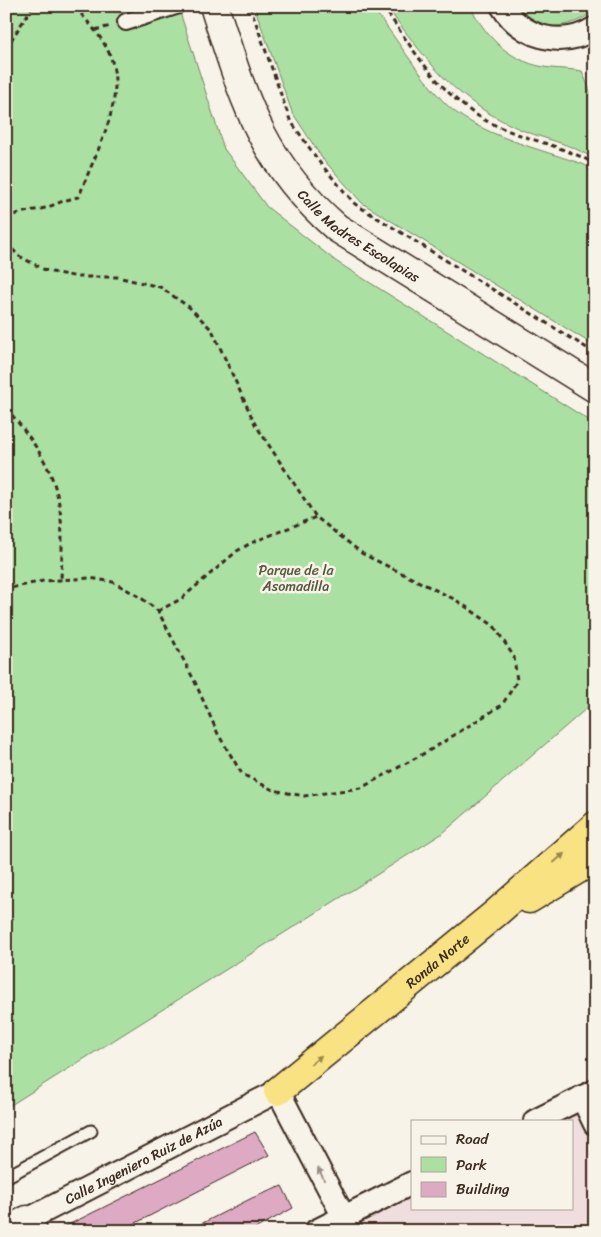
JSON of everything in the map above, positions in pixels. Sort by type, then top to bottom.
[{"type":"highway","name":"Ronda Norte","points":[[278,1091],[496,913],[595,826]]},
{"type":"highway","points":[[496,913],[539,895],[595,859]]},
{"type":"street","points":[[126,22],[176,6]]},
{"type":"street","name":"Calle Madres Escolapias","points":[[214,6],[247,106],[279,165],[311,205],[337,228],[595,388]]},
{"type":"street","points":[[502,6],[508,16],[522,29],[539,37],[558,39],[594,35]]},
{"type":"street","points":[[278,1091],[347,1224]]},
{"type":"street","name":"Calle Ingeniero Ruiz de Azúa","points":[[23,1227],[278,1091]]},
{"type":"street","points":[[537,1120],[588,1094],[595,1124]]},
{"type":"street","points":[[316,1231],[347,1224],[411,1184]]},
{"type":"lane","points":[[6,1177],[91,1131]]},
{"type":"path","points":[[6,48],[33,6]]},
{"type":"path","points":[[6,218],[20,212],[45,208],[66,198],[79,197],[112,108],[114,78],[109,53],[95,30],[74,6]]},
{"type":"path","points":[[250,6],[290,120],[320,164],[355,204],[595,353]]},
{"type":"path","points":[[383,6],[440,84],[466,106],[492,124],[581,156],[595,164]]},
{"type":"path","points":[[6,242],[19,256],[47,271],[78,277],[117,277],[160,287],[189,307],[212,330],[255,424],[316,517],[363,554],[456,600],[494,626],[514,657],[516,681],[502,705],[432,749],[362,788],[304,796],[273,790],[242,774],[218,734],[195,682],[158,611],[112,582],[90,578],[61,579],[6,589]]},
{"type":"path","points":[[6,408],[28,434],[54,480],[62,516],[61,579]]},
{"type":"path","points":[[158,611],[181,599],[237,552],[251,543],[316,517]]},
{"type":"shaded area","points":[[570,1114],[579,1116],[595,1149],[595,1231],[362,1231],[360,1228],[362,1218],[411,1194],[411,1210],[574,1210],[574,1120],[559,1120]]},
{"type":"green space","name":"Parque de la Asomadilla","points":[[6,6],[178,6],[224,149],[267,207],[337,262],[595,424],[595,701],[443,833],[6,1108]]},
{"type":"green space","points":[[254,6],[371,6],[424,78],[456,113],[490,132],[585,165],[595,175],[595,346],[362,203],[322,158],[292,112]]},
{"type":"green space","points":[[386,6],[470,6],[484,29],[502,48],[513,55],[537,66],[582,71],[595,103],[595,160],[576,149],[513,126],[473,103],[441,75]]},
{"type":"green space","points":[[517,6],[595,6],[595,10],[576,21],[554,26],[534,22]]},
{"type":"building","points":[[255,1132],[269,1155],[120,1231],[56,1231]]},
{"type":"building","points":[[282,1186],[293,1208],[251,1231],[187,1231],[252,1198]]}]
